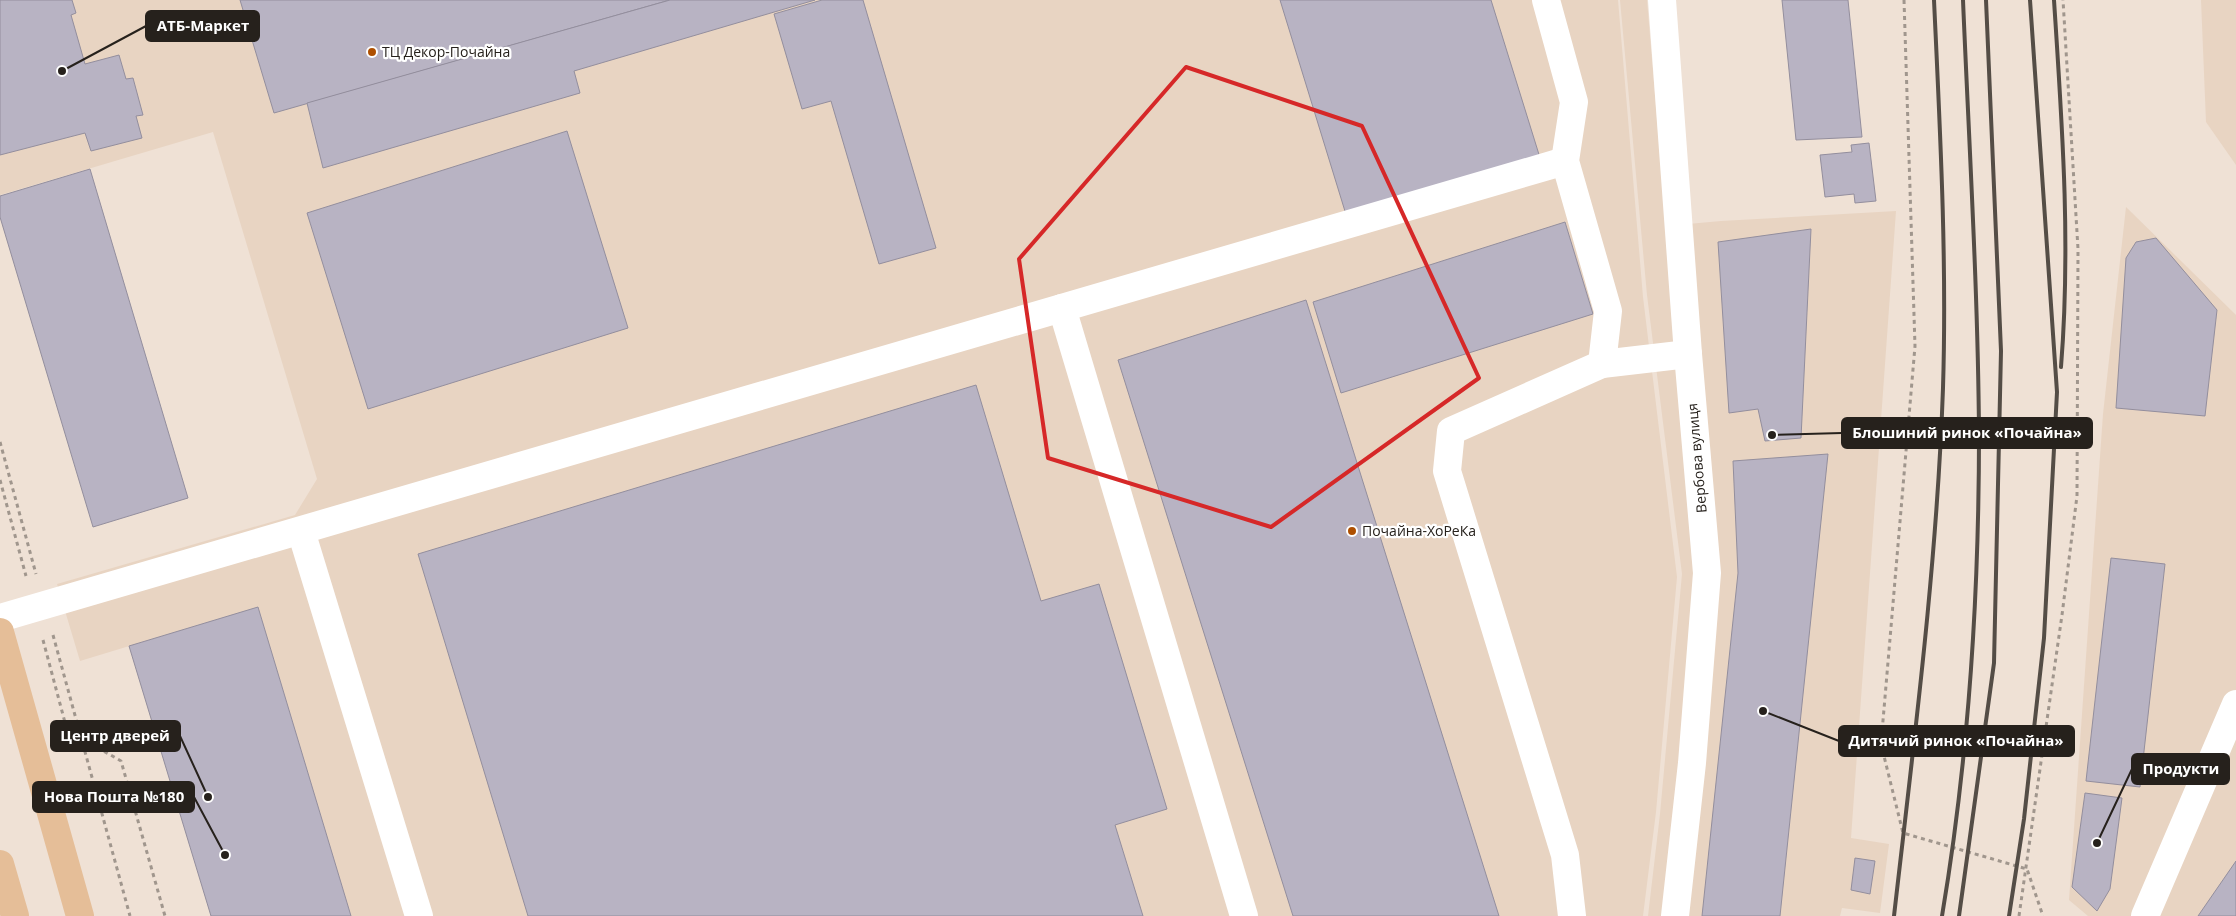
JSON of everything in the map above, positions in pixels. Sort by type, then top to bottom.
[{"type":"main road","points":[[0,632],[80,916]]},
{"type":"main road","points":[[0,864],[15,916]]},
{"type":"street","points":[[1546,0],[1574,102],[1564,161],[1608,311],[1602,364]]},
{"type":"street","name":"Вербова вулиця","points":[[1662,0],[1688,354],[1707,573],[1692,763],[1675,916]]},
{"type":"street","points":[[0,618],[1564,161]]},
{"type":"street","points":[[1062,308],[1244,916]]},
{"type":"street","points":[[1572,916],[1565,855],[1447,472],[1451,431],[1602,364],[1688,354]]},
{"type":"street","points":[[301,530],[419,916]]},
{"type":"street","points":[[2145,916],[2236,704]]},
{"type":"path","points":[[1904,0],[1915,346],[1882,744],[1904,833],[2027,869]]},
{"type":"path","points":[[2019,916],[2077,496],[2078,249],[2063,0]]},
{"type":"path","points":[[0,442],[27,541]]},
{"type":"path","points":[[0,480],[67,730],[121,761],[165,916]]},
{"type":"path","points":[[53,636],[130,916]]},
{"type":"path","points":[[2027,869],[2043,916]]},
{"type":"highlighted area","points":[[1186,67],[1362,126],[1479,378],[1271,527],[1048,458],[1019,259]]},
{"type":"shaded area","points":[[0,0],[1618,0],[1643,297],[1677,577],[1656,812],[1643,916],[351,916],[258,607],[80,661],[57,584],[295,515],[317,479],[213,132],[0,195]]},
{"type":"shaded area","points":[[1620,0],[1647,0],[1666,226],[1896,211],[1851,838],[1889,844],[1880,913],[1842,908],[1840,916],[1648,916],[1660,814],[1682,574],[1647,295]]},
{"type":"shaded area","points":[[2201,0],[2236,0],[2236,165],[2206,122]]},
{"type":"shaded area","points":[[2126,207],[2236,315],[2236,916],[2088,916],[2069,900],[2103,414]]},
{"type":"building","points":[[0,0],[72,0],[76,13],[71,15],[85,64],[119,55],[126,79],[133,78],[143,115],[136,116],[142,138],[91,151],[85,133],[0,155]]},
{"type":"building","name":"ТЦ Декор-Почайна","points":[[240,0],[670,0],[274,113]]},
{"type":"building","points":[[670,0],[815,0],[574,71],[580,93],[323,168],[307,103]]},
{"type":"building","points":[[822,0],[863,0],[936,248],[879,264],[831,101],[802,109],[774,14]]},
{"type":"building","points":[[1280,0],[1491,0],[1541,161],[1348,221]]},
{"type":"building","points":[[1782,0],[1848,0],[1862,137],[1796,140]]},
{"type":"building","points":[[567,131],[628,328],[368,409],[307,213]]},
{"type":"building","points":[[1869,143],[1876,201],[1855,203],[1854,194],[1825,197],[1820,155],[1852,152],[1851,145]]},
{"type":"building","points":[[90,169],[188,498],[93,527],[0,217],[0,196]]},
{"type":"building","points":[[1565,222],[1593,314],[1341,393],[1313,302]]},
{"type":"building","points":[[1811,229],[1801,438],[1765,441],[1758,409],[1729,413],[1718,242]]},
{"type":"building","points":[[2156,238],[2217,310],[2205,416],[2116,408],[2126,258],[2136,242]]},
{"type":"building","points":[[1306,300],[1499,916],[1293,916],[1118,360]]},
{"type":"building","points":[[976,385],[1041,601],[1099,584],[1167,809],[1115,825],[1143,916],[528,916],[418,554]]},
{"type":"building","points":[[1828,454],[1780,916],[1702,916],[1738,573],[1733,461]]},
{"type":"building","points":[[2111,558],[2165,564],[2140,787],[2086,781]]},
{"type":"building","points":[[258,607],[351,916],[211,916],[129,646]]},
{"type":"building","points":[[2085,793],[2122,798],[2110,889],[2097,911],[2072,887]]},
{"type":"building","points":[[1855,858],[1875,861],[1870,894],[1851,890]]},
{"type":"building","points":[[2236,861],[2236,916],[2198,916]]},
{"type":"railway","points":[[1894,916],[1930,586],[1936,520],[1943,388],[1944,291],[1941,145],[1934,0]]},
{"type":"railway","points":[[1942,916],[1966,736],[1971,675],[1979,494],[1977,325],[1963,0]]},
{"type":"railway","points":[[1959,916],[1994,663],[2001,351],[1986,0]]},
{"type":"railway","points":[[2009,916],[2024,819],[2044,638],[2057,392],[2030,0]]},
{"type":"railway","points":[[2054,0],[2065,229],[2064,321],[2061,367]]},
{"type":"place","name":"ТЦ Декор-Почайна","points":[[372,52]]},
{"type":"place","name":"АТБ-Маркет","points":[[62,71]]},
{"type":"place","name":"Блошиний ринок «Почайна»","points":[[1772,435]]},
{"type":"place","name":"Почайна-ХоРеКа","points":[[1352,531]]},
{"type":"place","name":"Дитячий ринок «Почайна»","points":[[1763,711]]},
{"type":"place","name":"Центр дверей","points":[[208,797]]},
{"type":"place","name":"Продукти","points":[[2097,843]]},
{"type":"place","name":"Нова Пошта №180","points":[[225,855]]}]
